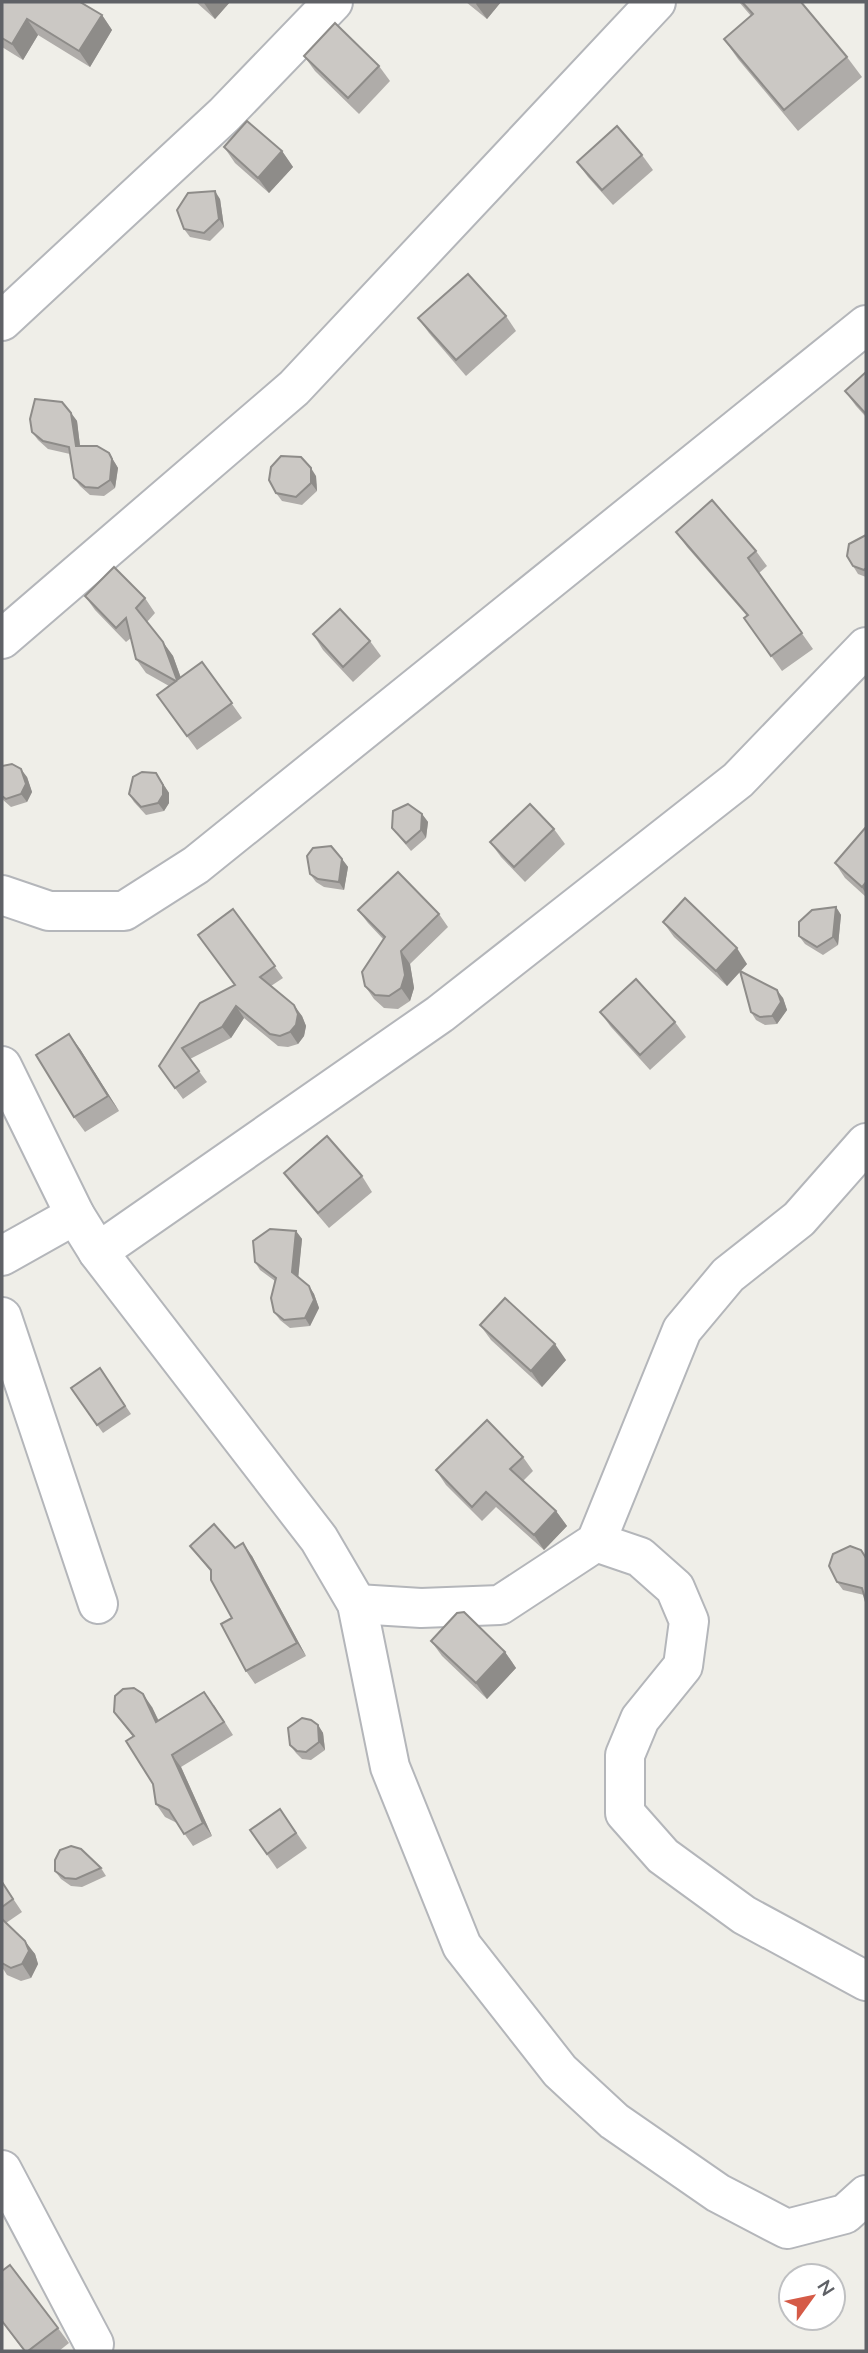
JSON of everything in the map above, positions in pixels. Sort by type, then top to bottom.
[{"type":"street","points":[[2,321],[224,115],[333,2]]},
{"type":"street","points":[[2,639],[294,388],[656,2]]},
{"type":"street","points":[[2,895],[49,911],[124,911],[196,865],[866,325]]},
{"type":"street","points":[[98,1252],[440,1014],[738,780],[866,647]]},
{"type":"street","points":[[2,1066],[75,1215],[98,1252],[319,1539],[357,1604],[390,1767],[462,1946],[560,2071],[614,2121],[718,2193],[787,2230],[845,2214],[866,2195]]},
{"type":"street","points":[[357,1604],[421,1608],[500,1605],[596,1542],[682,1330],[728,1275],[799,1219],[866,1145]]},
{"type":"street","points":[[2,1256],[75,1215]]},
{"type":"street","points":[[2,1317],[98,1604]]},
{"type":"street","points":[[596,1542],[640,1557],[675,1588],[689,1621],[683,1666],[640,1719],[625,1755],[625,1813],[663,1856],[744,1915],[866,1981]]},
{"type":"street","points":[[2,2169],[94,2344]]},
{"type":"building","points":[[2,2],[80,2],[102,15],[79,51],[27,19],[12,44],[2,38]]},
{"type":"building","points":[[742,2],[801,2],[847,57],[784,110],[724,39],[753,14]]},
{"type":"building","points":[[335,23],[379,66],[348,98],[304,56]]},
{"type":"building","points":[[247,121],[282,151],[258,178],[224,147]]},
{"type":"building","points":[[617,126],[642,155],[602,190],[577,162]]},
{"type":"building","points":[[215,191],[219,219],[204,233],[184,229],[177,210],[188,193]]},
{"type":"building","points":[[468,274],[506,316],[456,360],[418,318]]},
{"type":"building","points":[[866,372],[866,414],[845,391]]},
{"type":"building","points":[[35,399],[62,402],[71,413],[76,446],[97,446],[109,453],[112,459],[110,480],[98,488],[85,487],[74,478],[69,447],[43,441],[32,432],[30,419]]},
{"type":"building","points":[[281,456],[301,457],[311,468],[311,483],[296,497],[276,493],[269,480],[271,467]]},
{"type":"building","points":[[712,500],[756,551],[748,558],[802,633],[771,656],[744,618],[748,615],[676,532]]},
{"type":"building","points":[[866,535],[864,570],[853,566],[847,556],[849,544]]},
{"type":"building","points":[[114,567],[145,598],[136,608],[163,642],[177,680],[202,662],[232,703],[187,736],[157,695],[176,681],[136,659],[126,618],[116,628],[85,596]]},
{"type":"building","points":[[340,609],[370,641],[343,667],[313,634]]},
{"type":"building","points":[[12,764],[21,769],[26,784],[21,794],[6,799],[2,796],[2,766]]},
{"type":"building","points":[[142,772],[156,773],[163,785],[163,795],[158,803],[141,807],[129,794],[133,777]]},
{"type":"building","points":[[408,804],[422,814],[421,830],[406,843],[392,828],[393,811]]},
{"type":"building","points":[[530,804],[554,829],[514,867],[490,842]]},
{"type":"building","points":[[866,827],[866,882],[862,887],[835,863]]},
{"type":"building","points":[[331,846],[342,859],[339,882],[318,879],[310,874],[307,856],[313,848]]},
{"type":"building","points":[[398,872],[439,914],[401,951],[405,975],[401,988],[389,996],[375,995],[365,986],[362,972],[385,937],[358,910]]},
{"type":"building","points":[[685,898],[737,948],[716,971],[663,922]]},
{"type":"building","points":[[836,907],[833,937],[817,947],[799,936],[799,922],[812,910]]},
{"type":"building","points":[[233,909],[275,966],[260,977],[294,1005],[298,1014],[296,1025],[290,1032],[280,1036],[270,1034],[236,1006],[222,1027],[182,1048],[199,1071],[175,1088],[159,1066],[200,1003],[235,985],[198,935]]},
{"type":"building","points":[[740,971],[777,990],[781,1002],[772,1016],[760,1017],[751,1012]]},
{"type":"building","points":[[636,979],[675,1022],[640,1055],[600,1012]]},
{"type":"building","points":[[69,1034],[108,1096],[74,1117],[36,1055]]},
{"type":"building","points":[[327,1136],[362,1176],[318,1213],[284,1173]]},
{"type":"building","points":[[270,1229],[296,1231],[292,1272],[309,1286],[314,1300],[305,1318],[284,1320],[274,1312],[271,1298],[276,1278],[255,1262],[253,1241]]},
{"type":"building","points":[[505,1298],[555,1344],[531,1371],[480,1325]]},
{"type":"building","points":[[100,1368],[125,1406],[97,1425],[71,1388]]},
{"type":"building","points":[[487,1420],[523,1457],[510,1469],[556,1511],[534,1535],[486,1492],[472,1507],[436,1470]]},
{"type":"building","points":[[214,1524],[235,1548],[243,1543],[297,1643],[246,1671],[221,1624],[232,1618],[211,1580],[211,1570],[190,1546]]},
{"type":"building","points":[[850,1546],[861,1550],[866,1558],[866,1602],[862,1588],[837,1582],[829,1566],[833,1554]]},
{"type":"building","points":[[464,1612],[505,1652],[476,1683],[431,1641],[457,1613]]},
{"type":"building","points":[[134,1688],[143,1694],[156,1722],[204,1692],[224,1722],[172,1755],[203,1823],[184,1834],[169,1810],[156,1804],[153,1784],[126,1741],[134,1736],[114,1712],[115,1696],[123,1689]]},
{"type":"building","points":[[302,1718],[318,1725],[319,1742],[306,1752],[297,1751],[290,1745],[288,1728]]},
{"type":"building","points":[[280,1809],[296,1833],[267,1854],[250,1830]]},
{"type":"building","points":[[71,1846],[81,1849],[101,1868],[76,1879],[65,1878],[55,1871],[55,1860],[60,1850]]},
{"type":"building","points":[[2,1882],[13,1899],[2,1907]]},
{"type":"building","points":[[2,1919],[25,1941],[29,1951],[22,1964],[11,1968],[2,1963]]},
{"type":"building","points":[[10,2265],[58,2328],[28,2351],[25,2351],[2,2321],[2,2271]]}]
